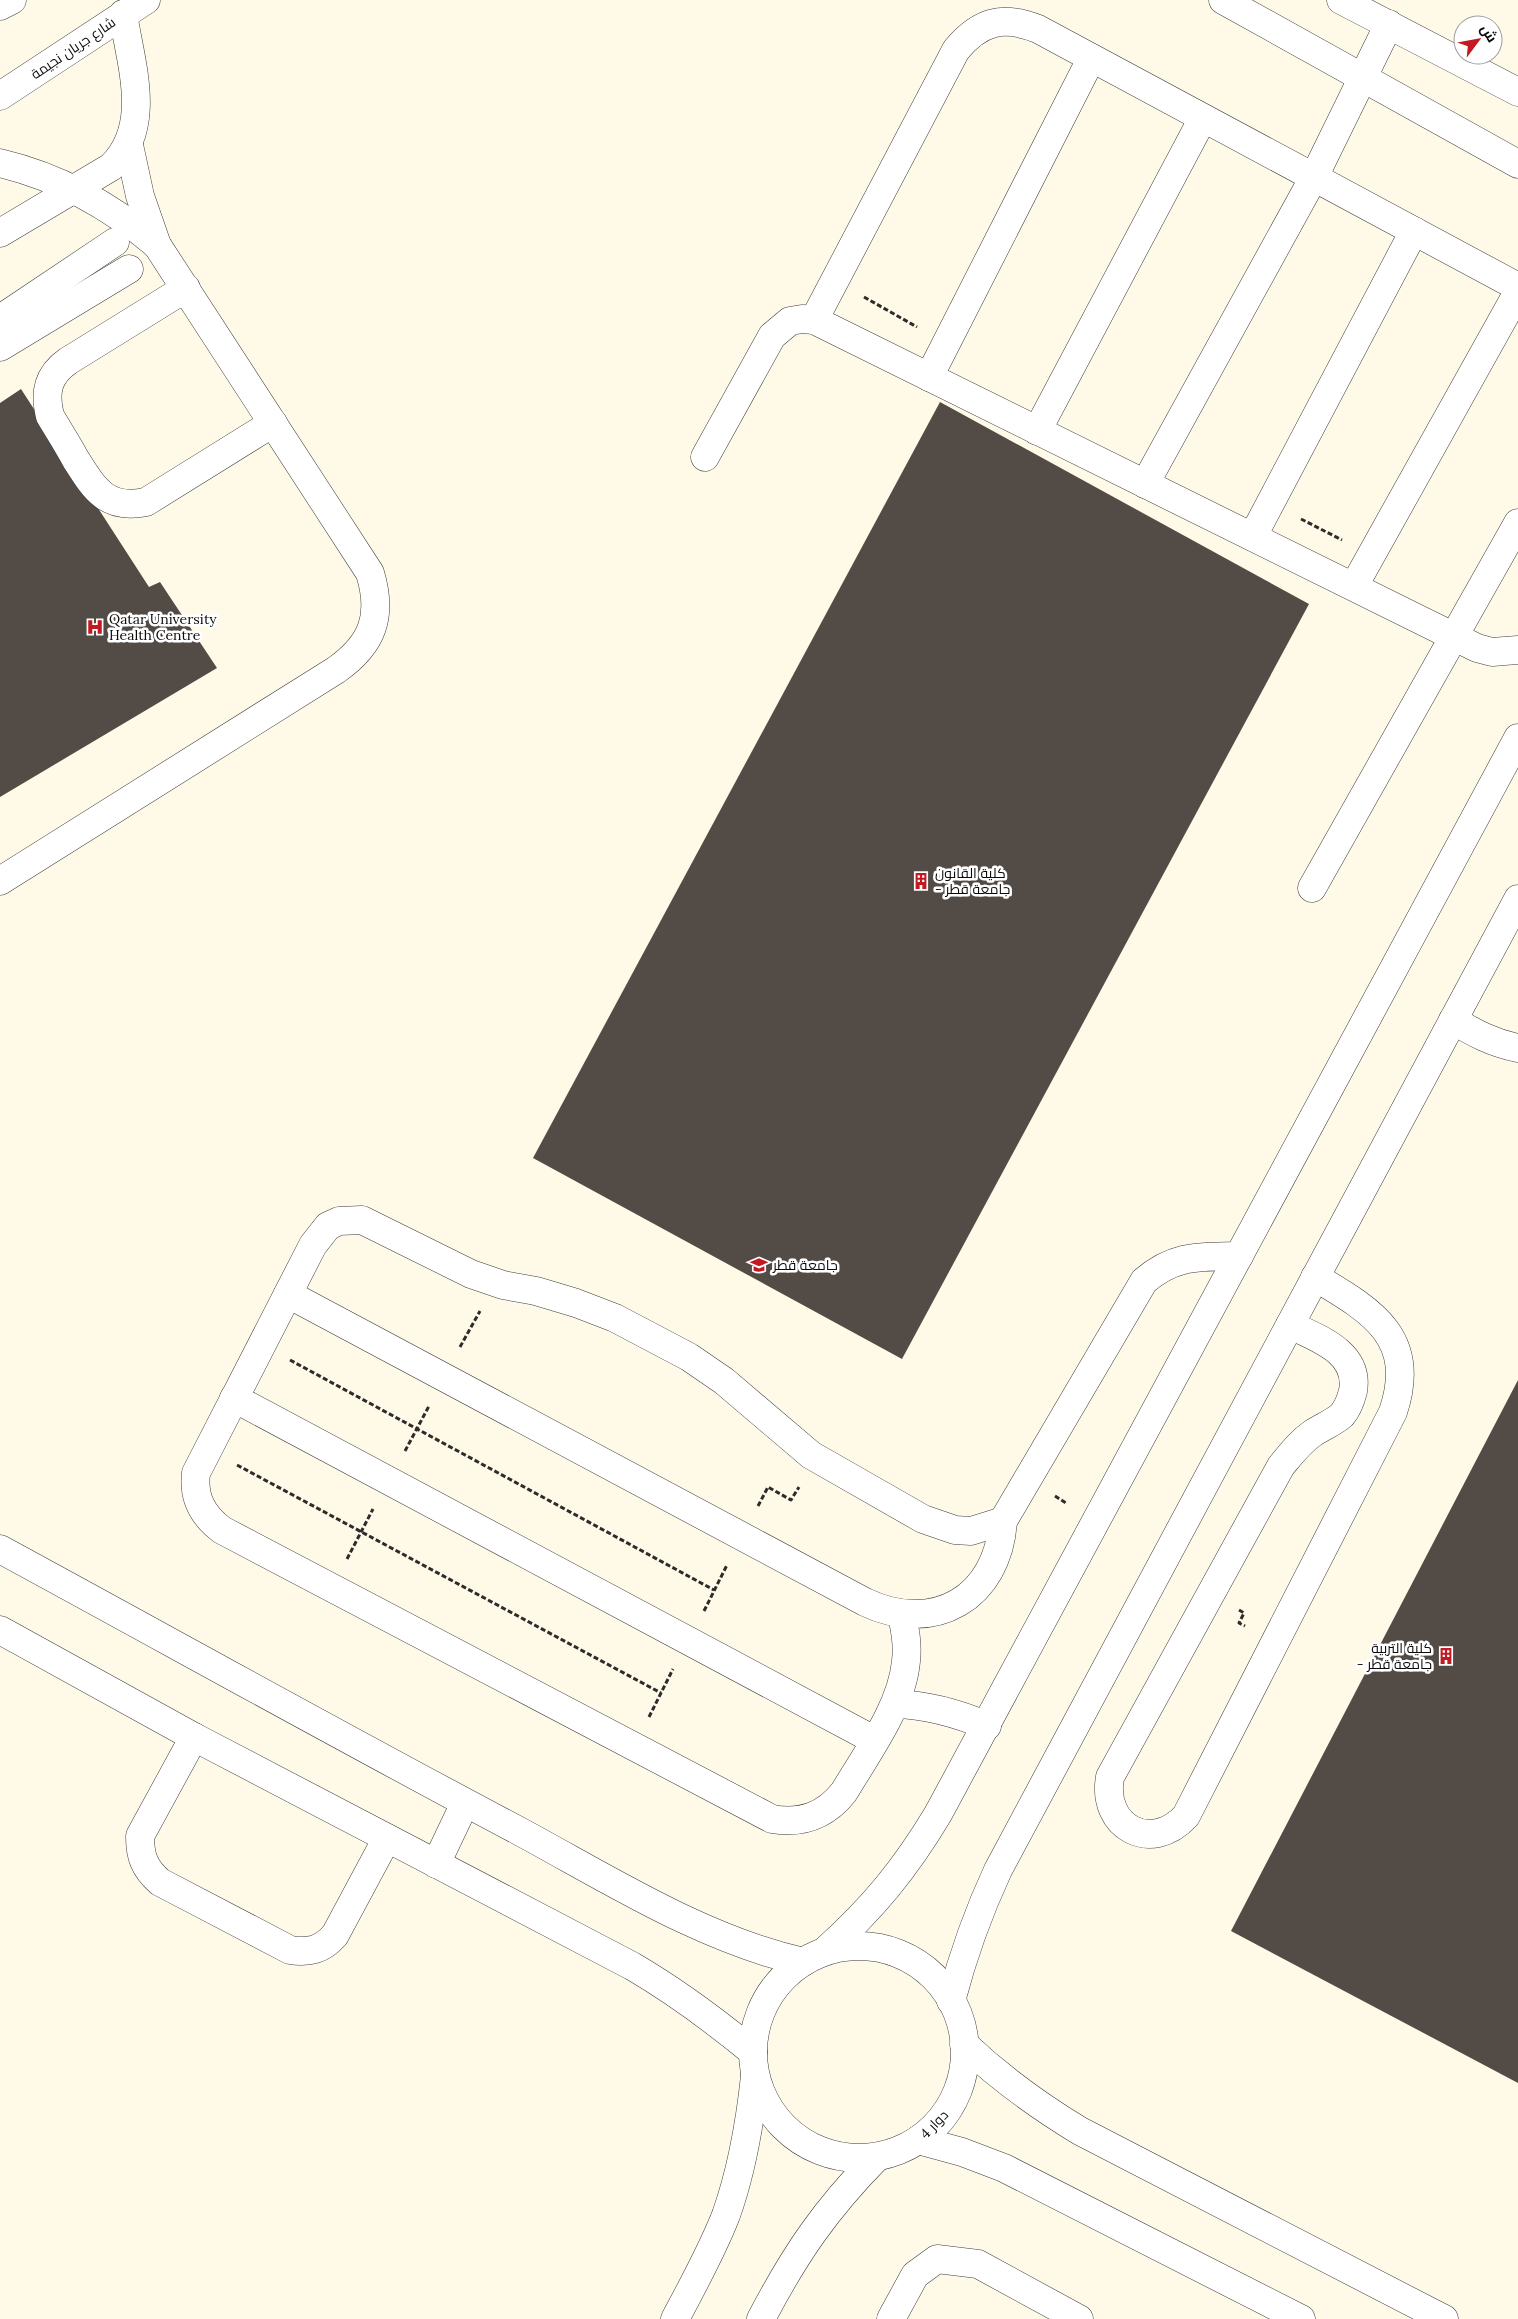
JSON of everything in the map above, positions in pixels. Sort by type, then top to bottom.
[{"type":"street","points":[[0,6],[12,0]]},
{"type":"street","name":"شارع جريان نجيمة","points":[[0,96],[146,0]]},
{"type":"street","points":[[1223,0],[1257,9],[1364,77],[1518,164]]},
{"type":"street","points":[[1341,0],[1518,92]]},
{"type":"street","points":[[0,233],[111,167],[122,157],[129,145],[135,129],[137,111],[123,14]]},
{"type":"street","points":[[814,320],[956,50],[966,38],[978,29],[993,23],[1024,23],[1038,29],[1518,287]]},
{"type":"street","points":[[1145,484],[1314,178],[1389,24]]},
{"type":"street","points":[[929,377],[1092,58]]},
{"type":"street","points":[[1037,431],[1203,118]]},
{"type":"street","points":[[0,881],[336,670],[353,658],[366,642],[374,623],[376,606],[370,573],[157,245],[140,196],[129,145]]},
{"type":"street","points":[[0,163],[41,175],[73,190],[117,213],[157,245]]},
{"type":"street","points":[[1253,536],[1414,231]]},
{"type":"street","points":[[0,319],[115,242]]},
{"type":"street","points":[[0,347],[129,269]]},
{"type":"street","points":[[186,288],[56,369],[50,380],[47,392],[50,416],[92,485],[111,501],[123,504],[146,502],[273,424]]},
{"type":"street","points":[[1354,586],[1518,292]]},
{"type":"street","points":[[705,457],[772,336],[790,321],[814,320],[1477,648],[1492,652],[1518,650]]},
{"type":"street","points":[[1312,888],[1518,523]]},
{"type":"street","points":[[0,1549],[465,1803],[718,1935],[746,1947],[814,1957],[858,1921],[888,1889],[915,1852],[986,1726],[1518,738]]},
{"type":"street","points":[[951,2001],[962,1956],[978,1912],[998,1870],[1518,899]]},
{"type":"street","points":[[1454,1020],[1476,1034],[1501,1045],[1518,1048]]},
{"type":"street","points":[[902,1615],[907,1660],[903,1682],[895,1704],[844,1792],[836,1803],[813,1818],[785,1821],[772,1819],[222,1530],[202,1510],[194,1486],[196,1473],[319,1235],[339,1221],[352,1219],[371,1224],[471,1274],[503,1285],[576,1303],[653,1336],[724,1381],[811,1455],[923,1520],[939,1526],[963,1530],[987,1527],[1003,1521]]},
{"type":"street","points":[[288,1294],[865,1602],[883,1611],[902,1615],[922,1615],[941,1611],[958,1602],[974,1591],[986,1576],[996,1560],[1002,1540],[1003,1521],[1144,1281],[1172,1261],[1189,1257],[1240,1256]]},
{"type":"street","points":[[1290,1325],[1326,1342],[1338,1350],[1346,1360],[1352,1374],[1353,1388],[1350,1402],[1343,1414],[1296,1447],[1281,1466],[1110,1777],[1108,1792],[1111,1806],[1118,1819],[1129,1829],[1141,1833],[1154,1835],[1166,1832],[1186,1816],[1393,1412],[1398,1395],[1399,1360],[1393,1343],[1384,1328],[1358,1303],[1315,1277]]},
{"type":"street","points":[[234,1398],[874,1740]]},
{"type":"street","points":[[0,1630],[194,1737],[632,1966],[674,1991],[714,2020],[754,2063],[750,2122],[740,2169],[726,2215],[707,2259],[675,2319]]},
{"type":"street","points":[[895,1704],[919,1705],[942,1710],[986,1726]]},
{"type":"street","points":[[194,1737],[140,1836],[143,1863],[160,1882],[290,1950],[304,1953],[318,1949],[328,1943],[335,1935],[388,1838]]},
{"type":"street","points":[[436,1864],[465,1803]]},
{"type":"street","name":"دوار 4","points":[[849,1947],[874,1947],[897,1954],[919,1965],[937,1981],[951,2001],[960,2022],[964,2044],[964,2066],[958,2088],[949,2108],[935,2126],[918,2140],[898,2151],[877,2157],[854,2158],[831,2154],[809,2146],[790,2133],[774,2116],[763,2096],[754,2063],[755,2030],[762,2009],[772,1990],[786,1975],[814,1957],[849,1947]]},
{"type":"street","points":[[964,2044],[999,2076],[1038,2105],[1080,2131],[1444,2319]]},
{"type":"street","points":[[918,2140],[962,2152],[1004,2168],[1301,2319]]},
{"type":"street","points":[[761,2319],[799,2250],[822,2217],[877,2157]]},
{"type":"street","points":[[891,2319],[915,2275],[938,2258],[978,2264],[1079,2319]]},
{"type":"path","points":[[332,1588],[483,1304],[495,1308],[503,1285]]},
{"type":"path","points":[[261,1344],[714,1590]]},
{"type":"path","points":[[208,1449],[661,1693]]},
{"type":"path","points":[[634,1746],[768,1487],[792,1500],[800,1484]]},
{"type":"building","name":"Qatar University Health Centre","points":[[21,389],[149,587],[160,582],[217,668],[0,797],[0,403]]},
{"type":"building","name":"كلية القانون - جامعة قطر","points":[[940,402],[1309,604],[902,1359],[533,1158]]},
{"type":"building","name":"كلية التربية - جامعة قطر","points":[[1518,1380],[1518,2083],[1231,1931]]},
{"type":"place","name":"Qatar University Health Centre","points":[[95,627]]},
{"type":"place","name":"كلية القانون - جامعة قطر","points":[[921,881]]},
{"type":"place","name":"جامعة قطر","points":[[759,1265]]},
{"type":"place","name":"كلية التربية - جامعة قطر","points":[[1446,1656]]}]
